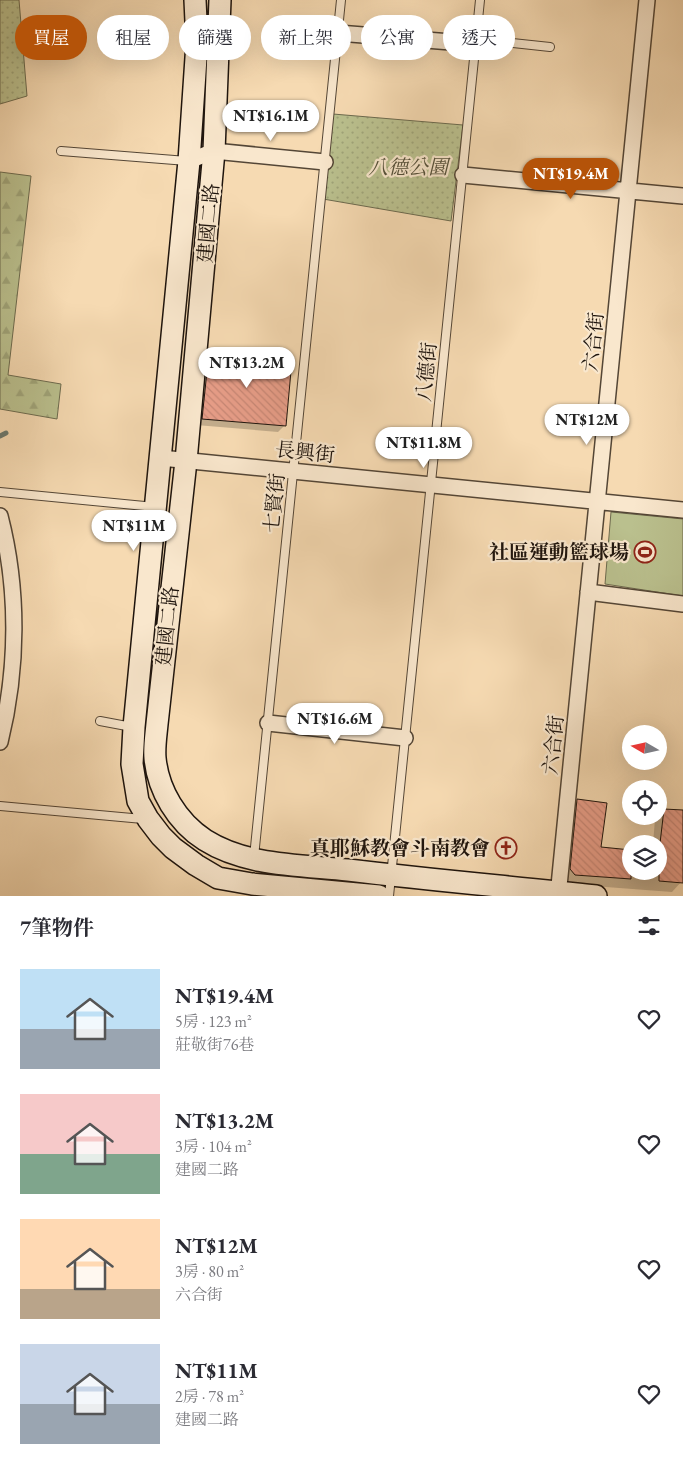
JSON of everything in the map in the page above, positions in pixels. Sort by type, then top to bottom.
[{"type":"street","name":"建國二路","points":[[195,0],[197,43],[189,161],[157,507],[134,727],[134,783],[138,801],[148,819],[173,848],[218,878],[251,887],[379,896]]},
{"type":"street","name":"建國二路","points":[[220,0],[214,152],[186,461],[157,724],[156,765],[163,789],[171,804],[191,829],[216,846],[254,859],[390,886],[596,896]]},
{"type":"street","name":"六合街","points":[[558,894],[647,0]]},
{"type":"street","points":[[351,33],[443,40]]},
{"type":"street","points":[[189,161],[214,152],[325,162]]},
{"type":"street","points":[[462,175],[683,196]]},
{"type":"street","name":"長興街","points":[[161,458],[683,510]]},
{"type":"street","points":[[0,516],[9,561],[14,633],[9,703],[0,742]]},
{"type":"street","points":[[588,592],[683,604]]},
{"type":"street","points":[[268,723],[405,738]]},
{"type":"lane","name":"七賢街","points":[[340,15],[341,0]]},
{"type":"lane","name":"八德街","points":[[479,15],[480,0]]},
{"type":"lane","points":[[515,45],[550,47]]},
{"type":"lane","name":"七賢街","points":[[254,859],[335,60]]},
{"type":"lane","name":"八德街","points":[[390,886],[474,60]]},
{"type":"lane","points":[[61,151],[189,161]]},
{"type":"lane","points":[[0,492],[157,507]]},
{"type":"lane","points":[[100,721],[134,727]]},
{"type":"lane","points":[[0,806],[148,819]]},
{"type":"green space","points":[[0,0],[19,0],[20,15],[15,15],[15,60],[24,60],[27,96],[0,104]]},
{"type":"green space","name":"八德公園","points":[[333,114],[463,125],[451,221],[323,199]]},
{"type":"green space","points":[[0,172],[31,176],[8,375],[61,384],[57,419],[0,409]]},
{"type":"green space","name":"社區運動籃球場","points":[[611,512],[683,519],[683,596],[605,584]]},
{"type":"building","points":[[209,352],[292,360],[286,426],[202,419]]},
{"type":"building","points":[[577,799],[607,803],[601,847],[622,849],[622,878],[575,875],[570,869]]},
{"type":"building","points":[[667,809],[683,810],[683,883],[659,881],[667,880],[667,835],[661,835],[662,825],[667,825]]},
{"type":"waterway","points":[[0,436],[6,433]]},
{"type":"place","name":"社區運動籃球場","points":[[645,552]]},
{"type":"place","name":"真耶穌教會斗南教會","points":[[506,848]]}]
